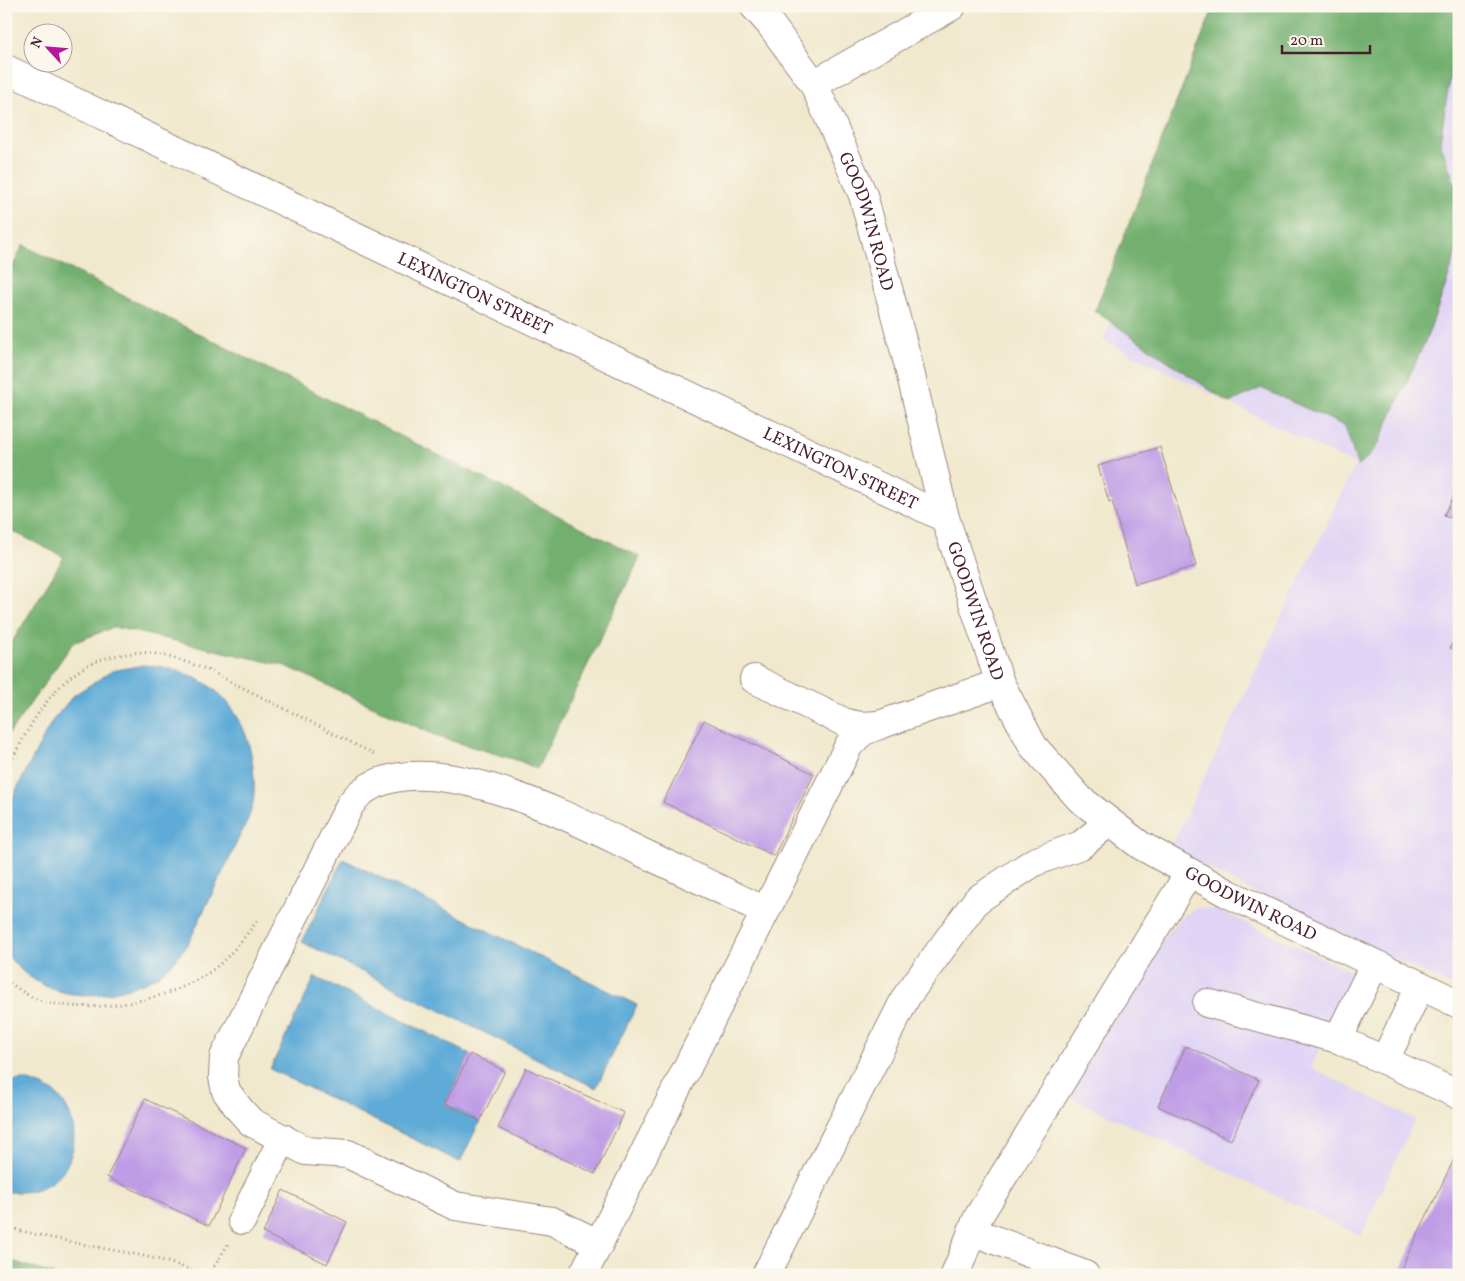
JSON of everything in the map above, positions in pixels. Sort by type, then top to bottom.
[{"type":"street","name":"GOODWIN ROAD","points":[[754,6],[770,24],[814,84],[863,195],[907,359],[945,518],[1000,684],[1033,746],[1080,800],[1140,845],[1189,873],[1374,965],[1459,1004]]},
{"type":"street","points":[[814,84],[952,6]]},
{"type":"street","name":"LEXINGTON STREET","points":[[6,68],[945,518]]},
{"type":"street","points":[[754,679],[846,723],[860,726],[878,725]]},
{"type":"street","points":[[583,1275],[845,751],[862,732],[878,725],[1000,684]]},
{"type":"street","points":[[599,1244],[552,1221],[454,1206],[348,1154],[306,1151],[251,1122],[226,1091],[223,1077],[224,1056],[350,805],[362,791],[382,781],[417,776],[450,779],[512,794],[598,831],[765,911]]},
{"type":"street","points":[[766,1275],[906,997],[977,900],[1034,862],[1081,845],[1108,822]]},
{"type":"street","points":[[955,1275],[977,1219],[1189,873]]},
{"type":"street","points":[[1338,1040],[1374,965]]},
{"type":"street","points":[[1385,1060],[1420,986]]},
{"type":"street","points":[[1207,1003],[1338,1040],[1459,1095]]},
{"type":"street","points":[[242,1220],[283,1138]]},
{"type":"street","points":[[972,1231],[1085,1275]]},
{"type":"path","points":[[6,771],[34,721],[51,696],[72,674],[91,662],[133,652],[151,653],[177,659],[206,669],[375,754]]},
{"type":"path","points":[[6,980],[38,999],[65,1005],[111,1005],[143,1000],[175,990],[197,980],[222,962],[261,915]]},
{"type":"path","points":[[209,1275],[242,1220]]},
{"type":"path","points":[[6,1227],[154,1259],[200,1275]]},
{"type":"shaded area","points":[[1260,6],[1459,6],[1459,989],[1237,884],[1171,847],[1355,465],[1103,340]]},
{"type":"shaded area","points":[[1196,908],[1218,910],[1356,974],[1311,1068],[1415,1119],[1361,1236],[1066,1095],[1165,936],[1180,918]]},
{"type":"green space","points":[[1214,6],[1459,6],[1459,69],[1451,69],[1440,142],[1459,196],[1459,240],[1449,276],[1427,337],[1377,447],[1358,467],[1345,426],[1261,388],[1229,403],[1095,311]]},
{"type":"green space","points":[[23,245],[640,557],[537,769],[520,761],[439,737],[286,666],[114,627],[73,643],[6,738],[6,652],[64,557],[6,528],[6,281]]},
{"type":"green space","points":[[6,1259],[54,1275],[6,1275]]},
{"type":"water","points":[[143,665],[163,667],[199,679],[214,689],[227,702],[237,716],[251,754],[254,781],[252,807],[189,942],[168,967],[148,981],[108,993],[92,995],[60,991],[45,986],[30,977],[6,953],[6,810],[52,721],[74,695],[112,671]]},
{"type":"water","points":[[343,859],[637,1005],[596,1088],[302,942]]},
{"type":"water","points":[[315,977],[470,1054],[445,1104],[480,1121],[460,1162],[270,1069]]},
{"type":"water","points":[[24,1080],[51,1090],[58,1096],[72,1120],[74,1133],[73,1147],[69,1160],[62,1172],[53,1181],[32,1191],[6,1192],[6,1082]]},
{"type":"building","points":[[1160,447],[1196,566],[1135,584],[1112,501],[1109,502],[1098,466]]},
{"type":"building","points":[[1459,486],[1459,521],[1444,515]]},
{"type":"building","points":[[1459,631],[1459,652],[1450,648]]},
{"type":"building","points":[[704,720],[814,774],[774,856],[663,802]]},
{"type":"building","points":[[1186,1046],[1259,1080],[1231,1140],[1158,1106]]},
{"type":"building","points":[[470,1054],[505,1071],[480,1121],[445,1104]]},
{"type":"building","points":[[526,1068],[624,1113],[595,1174],[498,1128]]},
{"type":"building","points":[[145,1099],[246,1148],[209,1226],[107,1177]]},
{"type":"building","points":[[1456,1155],[1459,1157],[1459,1275],[1398,1275]]},
{"type":"building","points":[[283,1190],[347,1222],[327,1264],[263,1233]]}]
